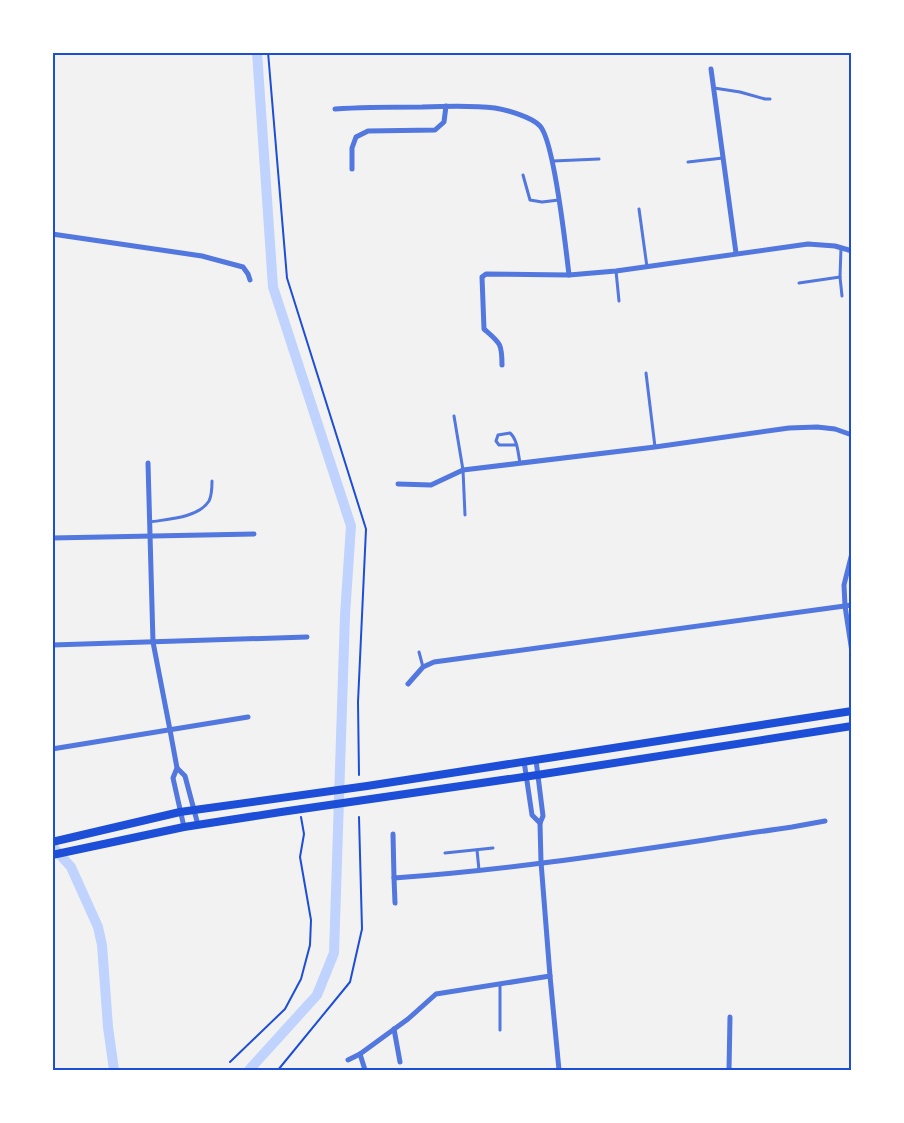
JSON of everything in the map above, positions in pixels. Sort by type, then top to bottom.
[{"type":"main road","points":[[52,842],[180,812],[367,786],[852,712]]},
{"type":"main road","points":[[52,856],[184,827],[852,726]]},
{"type":"street","points":[[711,69],[736,253]]},
{"type":"street","points":[[352,169],[352,148],[356,137],[368,131],[435,130],[444,122],[446,106]]},
{"type":"street","points":[[335,109],[446,106],[495,108],[520,115],[540,126],[546,137],[552,161],[569,275]]},
{"type":"street","points":[[52,234],[202,256],[243,267],[250,280]]},
{"type":"street","points":[[502,365],[502,352],[499,342],[484,329],[482,277],[486,274],[569,275],[616,271],[808,244],[852,251]]},
{"type":"street","points":[[398,484],[431,485],[463,470],[655,447],[789,428],[817,427],[835,429],[852,434]]},
{"type":"street","points":[[148,463],[153,642],[177,768],[173,778],[184,827]]},
{"type":"street","points":[[52,538],[254,534]]},
{"type":"street","points":[[852,553],[844,585],[852,652]]},
{"type":"street","points":[[408,684],[423,668],[434,662],[852,605]]},
{"type":"street","points":[[52,645],[308,637]]},
{"type":"street","points":[[52,749],[248,717]]},
{"type":"street","points":[[536,760],[544,816],[540,823],[542,862],[559,1070]]},
{"type":"street","points":[[524,761],[532,815],[540,823]]},
{"type":"street","points":[[177,768],[185,776],[198,825]]},
{"type":"street","points":[[394,878],[542,862],[825,821]]},
{"type":"street","points":[[393,834],[395,903]]},
{"type":"street","points":[[348,1060],[360,1054],[394,1029],[436,994],[550,976]]},
{"type":"street","points":[[729,1070],[730,1017]]},
{"type":"street","points":[[394,1029],[400,1062]]},
{"type":"street","points":[[360,1054],[365,1070]]},
{"type":"lane","points":[[714,88],[740,92],[765,100],[770,99]]},
{"type":"lane","points":[[688,162],[723,158]]},
{"type":"lane","points":[[552,161],[599,160]]},
{"type":"lane","points":[[523,175],[530,200],[542,202],[559,200]]},
{"type":"lane","points":[[639,210],[646,267]]},
{"type":"lane","points":[[841,248],[840,277],[842,296]]},
{"type":"lane","points":[[616,271],[619,302]]},
{"type":"lane","points":[[799,283],[840,277]]},
{"type":"lane","points":[[646,373],[655,447]]},
{"type":"lane","points":[[454,416],[463,470],[465,516]]},
{"type":"lane","points":[[516,445],[499,445],[496,441],[498,435],[510,433],[514,435],[520,464]]},
{"type":"lane","points":[[150,522],[193,513],[208,502],[212,493],[212,481]]},
{"type":"lane","points":[[419,652],[423,668]]},
{"type":"lane","points":[[444,853],[493,848]]},
{"type":"lane","points":[[477,850],[479,870]]},
{"type":"lane","points":[[500,983],[500,1030]]},
{"type":"path","points":[[268,52],[287,278],[366,529],[358,702],[359,775]]},
{"type":"path","points":[[230,1062],[285,1009],[301,979],[310,945],[311,920],[300,857],[304,834],[303,808]]},
{"type":"path","points":[[278,1070],[350,982],[362,929],[359,817]]},
{"type":"waterway","points":[[249,1070],[317,995],[334,953],[345,615],[351,526],[273,287],[257,52]]},
{"type":"waterway","points":[[52,846],[71,867],[98,927],[102,945],[108,1027],[114,1070]]}]
